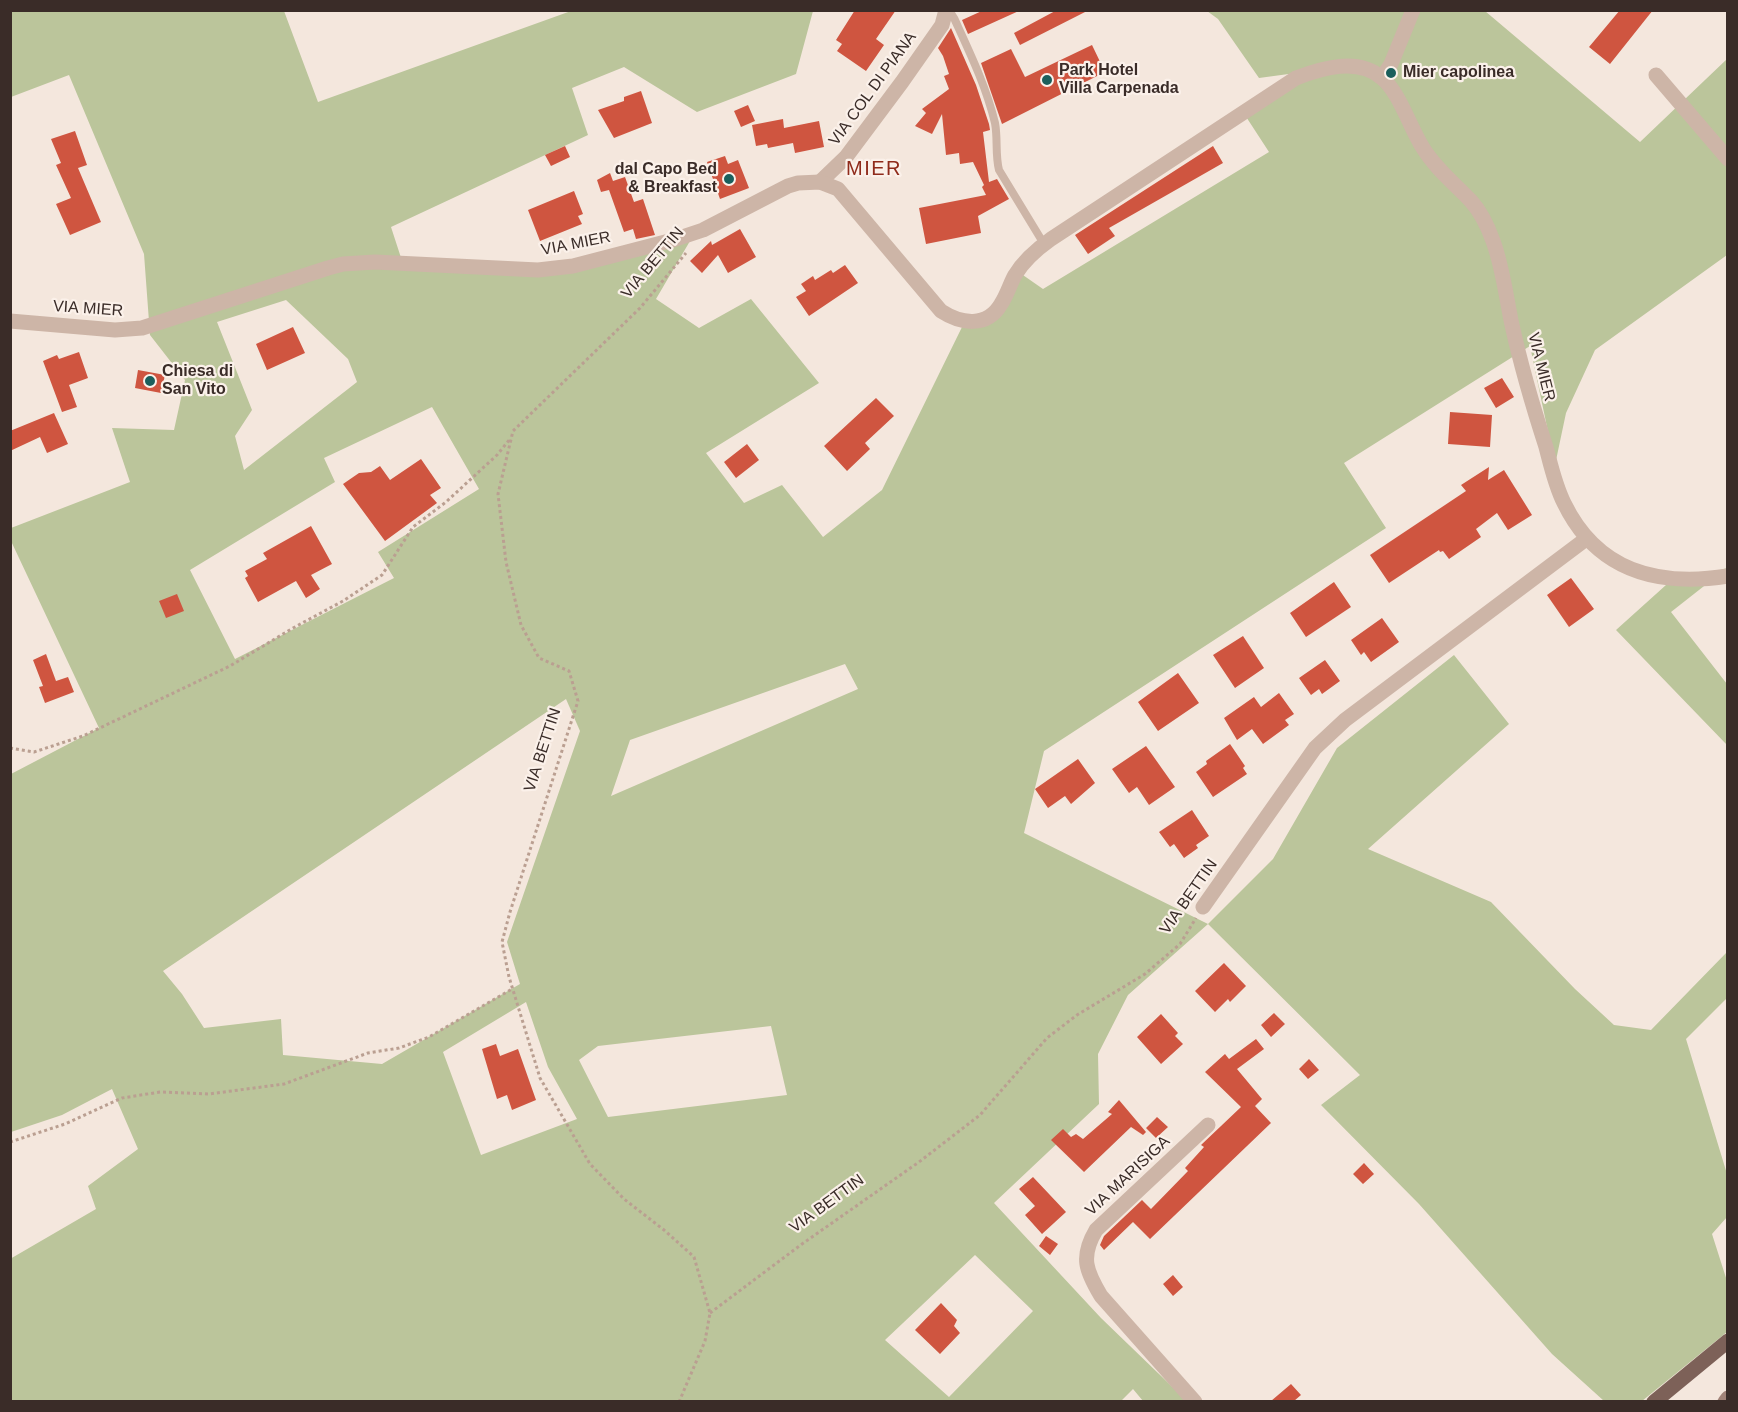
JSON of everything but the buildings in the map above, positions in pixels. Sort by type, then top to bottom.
[{"type":"main road","points":[[1654,1401],[1728,1341]]},
{"type":"street","name":"VIA COL DI PIANA","points":[[820,182],[846,157],[902,82],[942,25],[948,10]]},
{"type":"street","points":[[820,182],[838,189],[931,301],[950,317],[972,322],[992,316],[1020,268],[1044,244],[1296,78],[1330,67],[1354,66],[1382,78],[1391,64],[1413,10]]},
{"type":"street","points":[[1656,75],[1728,159]]},
{"type":"street","name":"VIA MIER","points":[[1382,78],[1396,97],[1423,148],[1437,168],[1473,203],[1486,224],[1500,267],[1535,417],[1563,501],[1586,539],[1608,557],[1635,572],[1668,578],[1728,576]]},
{"type":"street","name":"VIA MIER","points":[[10,321],[115,330],[142,328],[343,264],[375,262],[519,270],[554,269],[599,260],[703,230],[788,186],[820,182]]},
{"type":"street","name":"VIA BETTIN","points":[[1203,907],[1315,748],[1345,720],[1586,539]]},
{"type":"street","name":"VIA MARISIGA","points":[[1195,1401],[1101,1296],[1092,1280],[1086,1260],[1088,1244],[1096,1230],[1208,1125]]},
{"type":"lane","points":[[948,10],[954,18],[984,86],[996,131],[999,170],[1044,244]]},
{"type":"path","name":"VIA BETTIN","points":[[679,1401],[705,1341],[710,1313],[694,1257],[624,1199],[590,1164],[540,1077],[512,989],[502,942],[578,701],[569,671],[539,658],[521,625],[506,562],[498,494],[513,431],[640,308],[703,230]]},
{"type":"path","points":[[10,748],[34,752],[83,736],[230,666],[343,601],[382,575],[412,527],[446,502],[512,438]]},
{"type":"path","name":"VIA BETTIN","points":[[710,1313],[802,1244],[919,1162],[980,1115],[1047,1038],[1077,1015],[1145,974],[1180,944],[1203,907]]},
{"type":"path","points":[[10,1142],[65,1124],[122,1098],[160,1092],[209,1094],[284,1084],[368,1053],[399,1048],[429,1037],[512,989]]},
{"type":"green space","points":[[11,11],[284,11],[318,102],[571,11],[813,11],[796,74],[697,112],[624,67],[572,88],[588,135],[391,227],[404,267],[554,274],[690,241],[656,299],[699,328],[751,299],[819,383],[706,453],[744,503],[782,485],[823,537],[882,490],[963,325],[987,323],[1020,273],[1043,289],[1269,152],[1241,109],[1296,73],[1259,78],[1218,19],[1207,11],[1485,11],[1640,142],[1727,59],[1727,255],[1595,350],[1566,413],[1555,465],[1530,346],[1344,463],[1386,528],[1044,751],[1024,833],[1208,924],[1128,995],[1098,1054],[1099,1104],[994,1203],[1101,1318],[1187,1401],[1143,1401],[1133,1389],[1120,1402],[11,1401],[10,1259],[96,1209],[88,1186],[138,1149],[112,1089],[62,1115],[11,1132],[11,774],[99,728],[11,541],[11,528],[130,482],[112,428],[174,430],[185,380],[150,335],[144,254],[69,75],[11,97]],"holes":[[[286,300],[348,359],[357,382],[244,470],[235,436],[252,410],[217,322]],[[432,407],[479,489],[378,552],[394,578],[235,659],[190,570],[335,482],[324,458]],[[845,664],[858,689],[611,796],[630,740]],[[566,699],[580,731],[507,942],[520,984],[382,1064],[283,1055],[281,1019],[204,1028],[182,994],[163,971]],[[526,1002],[548,1067],[577,1119],[481,1155],[443,1052]],[[771,1026],[787,1095],[608,1117],[579,1060],[598,1046]],[[975,1255],[1033,1311],[949,1397],[885,1340]]]},
{"type":"green space","points":[[1727,568],[1671,612],[1727,684],[1727,745],[1616,630],[1666,585]]},
{"type":"green space","points":[[1454,655],[1509,724],[1368,849],[1491,902],[1575,989],[1614,1025],[1651,1030],[1727,952],[1727,998],[1686,1039],[1727,1174],[1727,1217],[1712,1234],[1727,1281],[1727,1332],[1642,1401],[1604,1401],[1552,1354],[1419,1204],[1321,1105],[1360,1075],[1208,924],[1273,859],[1337,748]]},
{"type":"place","name":"Mier capolinea","points":[[1391,73]]},
{"type":"place","name":"Park Hotel Villa Carpenada","points":[[1047,80]]},
{"type":"place","name":"dal Capo Bed & Breakfast","points":[[729,179]]},
{"type":"place","name":"Chiesa di San Vito","points":[[150,381]]},
{"type":"district","name":"MIER","points":[[874,169]]}]
